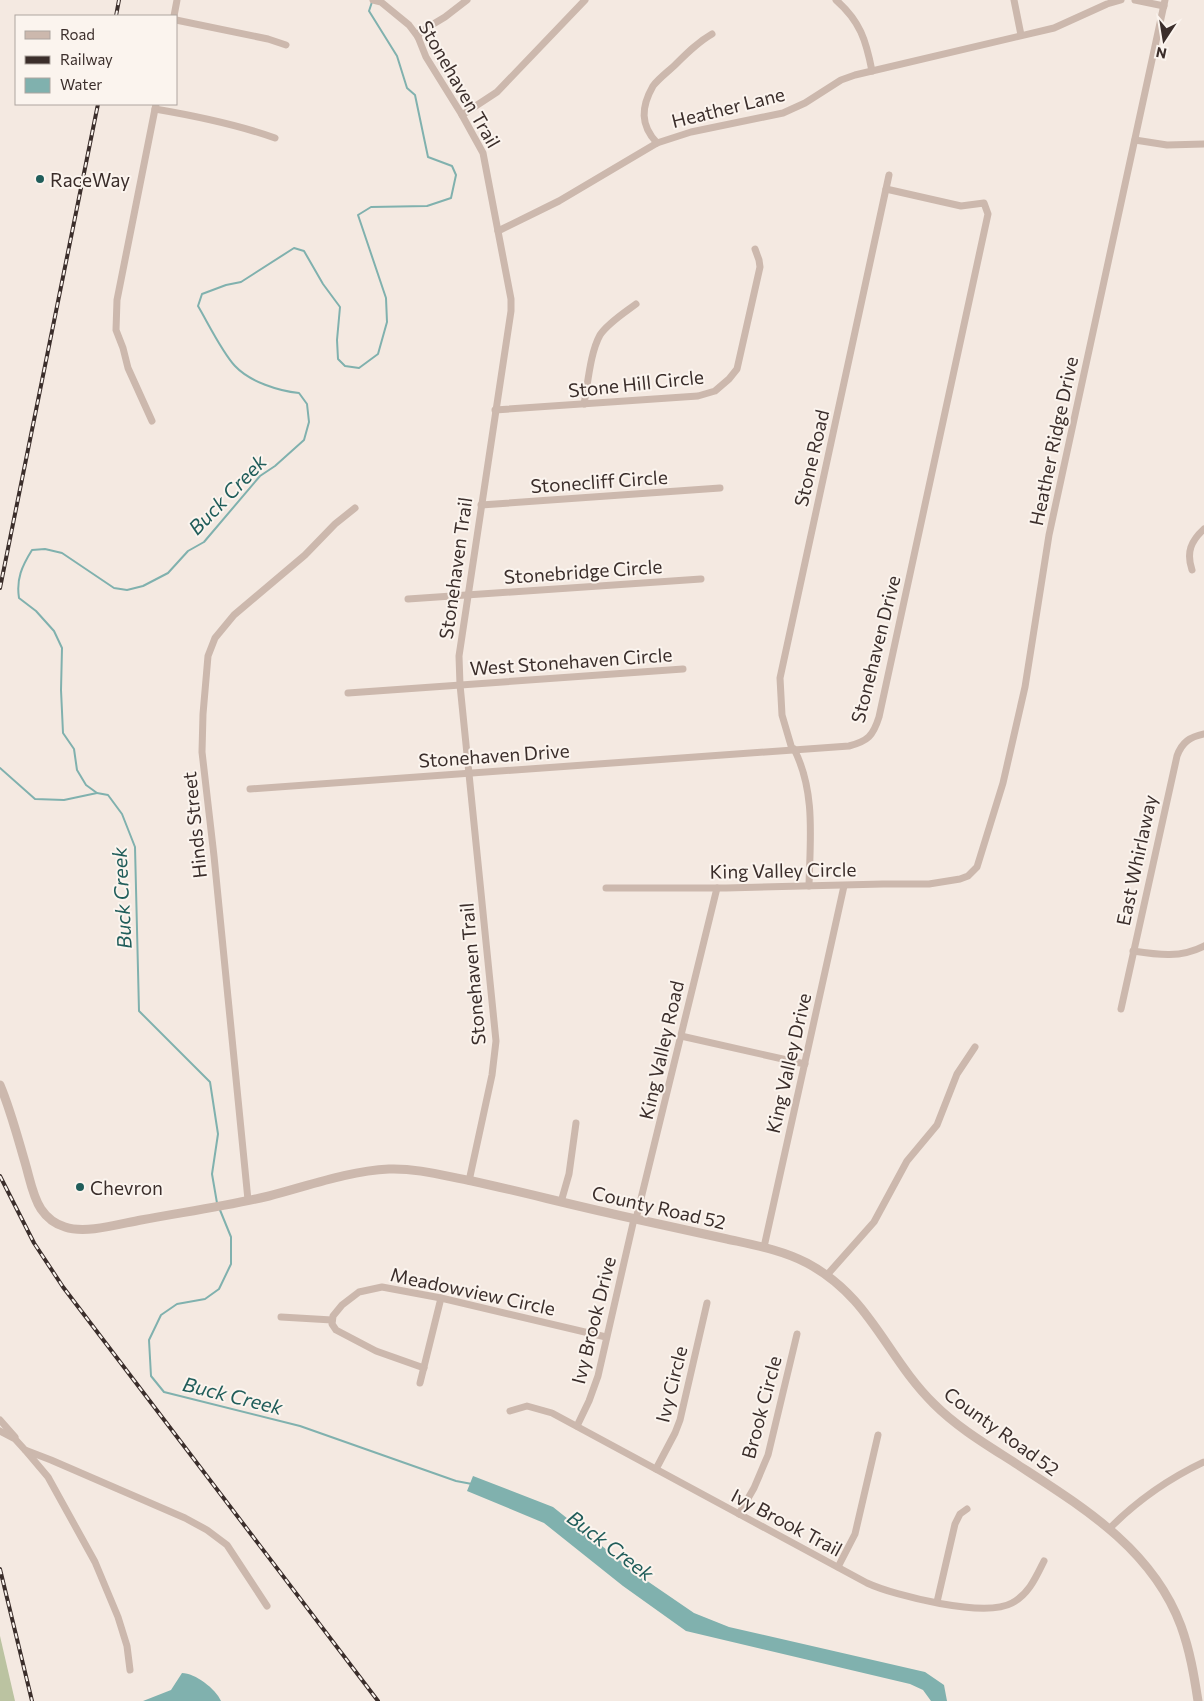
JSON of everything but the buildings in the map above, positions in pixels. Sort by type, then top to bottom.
[{"type":"street","points":[[174,15],[177,0]]},
{"type":"street","name":"Stonehaven Trail","points":[[373,0],[381,2],[409,25],[418,37],[426,57],[483,153],[509,283],[511,311],[459,656],[460,685],[496,1040],[492,1075],[469,1181]]},
{"type":"street","points":[[418,37],[420,32],[445,17],[467,0]]},
{"type":"street","points":[[462,115],[497,92],[585,0]]},
{"type":"street","points":[[836,0],[852,16],[861,30],[872,71]]},
{"type":"street","points":[[1014,0],[1021,36]]},
{"type":"street","name":"Heather Lane","points":[[498,231],[560,201],[656,143],[691,132],[783,113],[805,103],[841,80],[1054,28],[1120,0]]},
{"type":"street","points":[[1135,0],[1164,3]]},
{"type":"street","name":"Heather Ridge Drive","points":[[960,879],[974,872],[980,860],[1003,783],[1015,733],[1030,660],[1049,535],[1164,3]]},
{"type":"street","points":[[178,20],[268,39],[286,45]]},
{"type":"street","points":[[656,143],[647,133],[643,119],[647,101],[654,85],[699,42],[712,34]]},
{"type":"street","points":[[152,421],[128,368],[116,330],[117,300],[155,107],[250,129],[275,138]]},
{"type":"street","points":[[1135,140],[1167,145],[1204,144]]},
{"type":"street","name":"Stone Road","points":[[809,886],[810,809],[804,775],[782,715],[780,678],[889,175]]},
{"type":"street","name":"Stonehaven Drive","points":[[250,789],[849,746],[860,743],[870,736],[877,724],[988,214],[984,203],[961,206],[886,189]]},
{"type":"street","name":"Stone Hill Circle","points":[[495,410],[698,396],[715,391],[723,386],[737,369],[760,267],[755,249]]},
{"type":"street","points":[[584,404],[594,353],[600,335],[636,304]]},
{"type":"street","name":"Stonecliff Circle","points":[[481,506],[720,488]]},
{"type":"street","name":"Hinds Street","points":[[248,1200],[202,752],[208,656],[215,638],[234,615],[305,554],[334,524],[355,508]]},
{"type":"street","points":[[1192,570],[1189,562],[1190,548],[1194,539],[1204,529]]},
{"type":"street","name":"Stonebridge Circle","points":[[408,599],[700,579]]},
{"type":"street","name":"West Stonehaven Circle","points":[[348,693],[683,669]]},
{"type":"street","name":"East Whirlaway","points":[[1121,1009],[1177,756],[1185,742],[1204,734]]},
{"type":"street","name":"King Valley Circle","points":[[606,888],[929,884],[960,879]]},
{"type":"street","name":"King Valley Drive","points":[[764,1247],[844,886]]},
{"type":"street","name":"King Valley Road","points":[[635,1219],[717,888]]},
{"type":"street","points":[[1133,951],[1167,956],[1177,955],[1204,946]]},
{"type":"street","points":[[681,1036],[805,1064]]},
{"type":"street","points":[[827,1275],[874,1222],[907,1161],[937,1125],[957,1074],[975,1047]]},
{"type":"street","name":"County Road 52","points":[[0,1086],[10,1112],[36,1198],[41,1209],[55,1223],[62,1227],[82,1230],[231,1204],[348,1175],[388,1169],[418,1170],[764,1247],[788,1254],[836,1281],[858,1303],[906,1371],[946,1416],[1110,1528],[1135,1551],[1149,1568],[1172,1604],[1188,1644],[1198,1701]]},
{"type":"street","points":[[561,1202],[569,1174],[576,1122]]},
{"type":"street","name":"Ivy Brook Drive","points":[[577,1426],[593,1391],[635,1219]]},
{"type":"street","name":"Meadowview Circle","points":[[332,1320],[336,1312],[350,1297],[370,1288],[392,1288],[606,1337]]},
{"type":"street","points":[[420,1383],[441,1298]]},
{"type":"street","name":"Ivy Circle","points":[[656,1469],[680,1420],[707,1303]]},
{"type":"street","points":[[281,1317],[332,1320],[333,1327],[336,1330],[362,1344],[391,1357],[424,1368]]},
{"type":"street","name":"Brook Circle","points":[[739,1514],[754,1488],[768,1455],[797,1334]]},
{"type":"street","name":"Ivy Brook Trail","points":[[510,1411],[523,1406],[539,1408],[552,1413],[874,1586],[937,1602],[979,1608],[998,1608],[1006,1606],[1021,1597],[1032,1584],[1044,1561]]},
{"type":"street","points":[[0,1420],[48,1477],[95,1562],[118,1617],[127,1646],[130,1670]]},
{"type":"street","points":[[0,1431],[15,1439],[25,1450],[60,1463],[207,1530],[227,1544],[267,1606]]},
{"type":"street","points":[[838,1567],[855,1534],[878,1435]]},
{"type":"street","points":[[1110,1528],[1163,1486],[1204,1462]]},
{"type":"street","points":[[937,1602],[955,1524],[960,1514],[966,1509]]},
{"type":"green space","points":[[0,1636],[15,1701],[0,1701]]},
{"type":"water","points":[[473,1476],[553,1507],[637,1574],[694,1613],[729,1627],[925,1672],[944,1685],[947,1701],[931,1701],[923,1690],[910,1684],[686,1631],[623,1586],[544,1523],[467,1491]]},
{"type":"water","points":[[182,1673],[204,1682],[215,1692],[221,1701],[143,1701],[171,1690]]},
{"type":"waterway","name":"Buck Creek","points":[[217,1203],[212,1174],[218,1134],[210,1082],[139,1011],[135,847],[122,814],[108,795],[97,793],[86,785],[77,770],[74,749],[63,733],[62,648],[54,631],[36,611],[19,598],[18,585],[23,567],[32,550],[45,549],[62,553],[114,588],[127,590],[143,586],[168,573],[188,551],[204,542],[260,476],[275,466],[304,440],[309,422],[307,404],[299,393],[265,385],[241,372],[235,366],[220,345],[198,306],[202,294],[226,285],[241,282],[294,248],[304,251],[323,284],[340,307],[337,340],[338,359],[345,366],[359,368],[378,354],[387,322],[386,298],[358,215],[371,207],[427,206],[451,198],[456,175],[452,166],[428,157],[415,95],[407,88],[397,56],[369,11],[372,2]]},
{"type":"waterway","points":[[0,768],[35,799],[64,800],[97,793]]},
{"type":"waterway","name":"Buck Creek","points":[[220,1210],[231,1237],[231,1264],[219,1289],[205,1299],[177,1304],[161,1315],[149,1340],[151,1376],[164,1392],[300,1426],[456,1481],[472,1484]]},
{"type":"railway","points":[[116,15],[119,0]]},
{"type":"railway","points":[[0,588],[98,105]]},
{"type":"railway","points":[[0,1176],[34,1243],[63,1287],[378,1701]]},
{"type":"railway","points":[[0,1569],[32,1701]]},
{"type":"place","name":"RaceWay","points":[[40,179]]},
{"type":"place","name":"Chevron","points":[[80,1187]]}]
